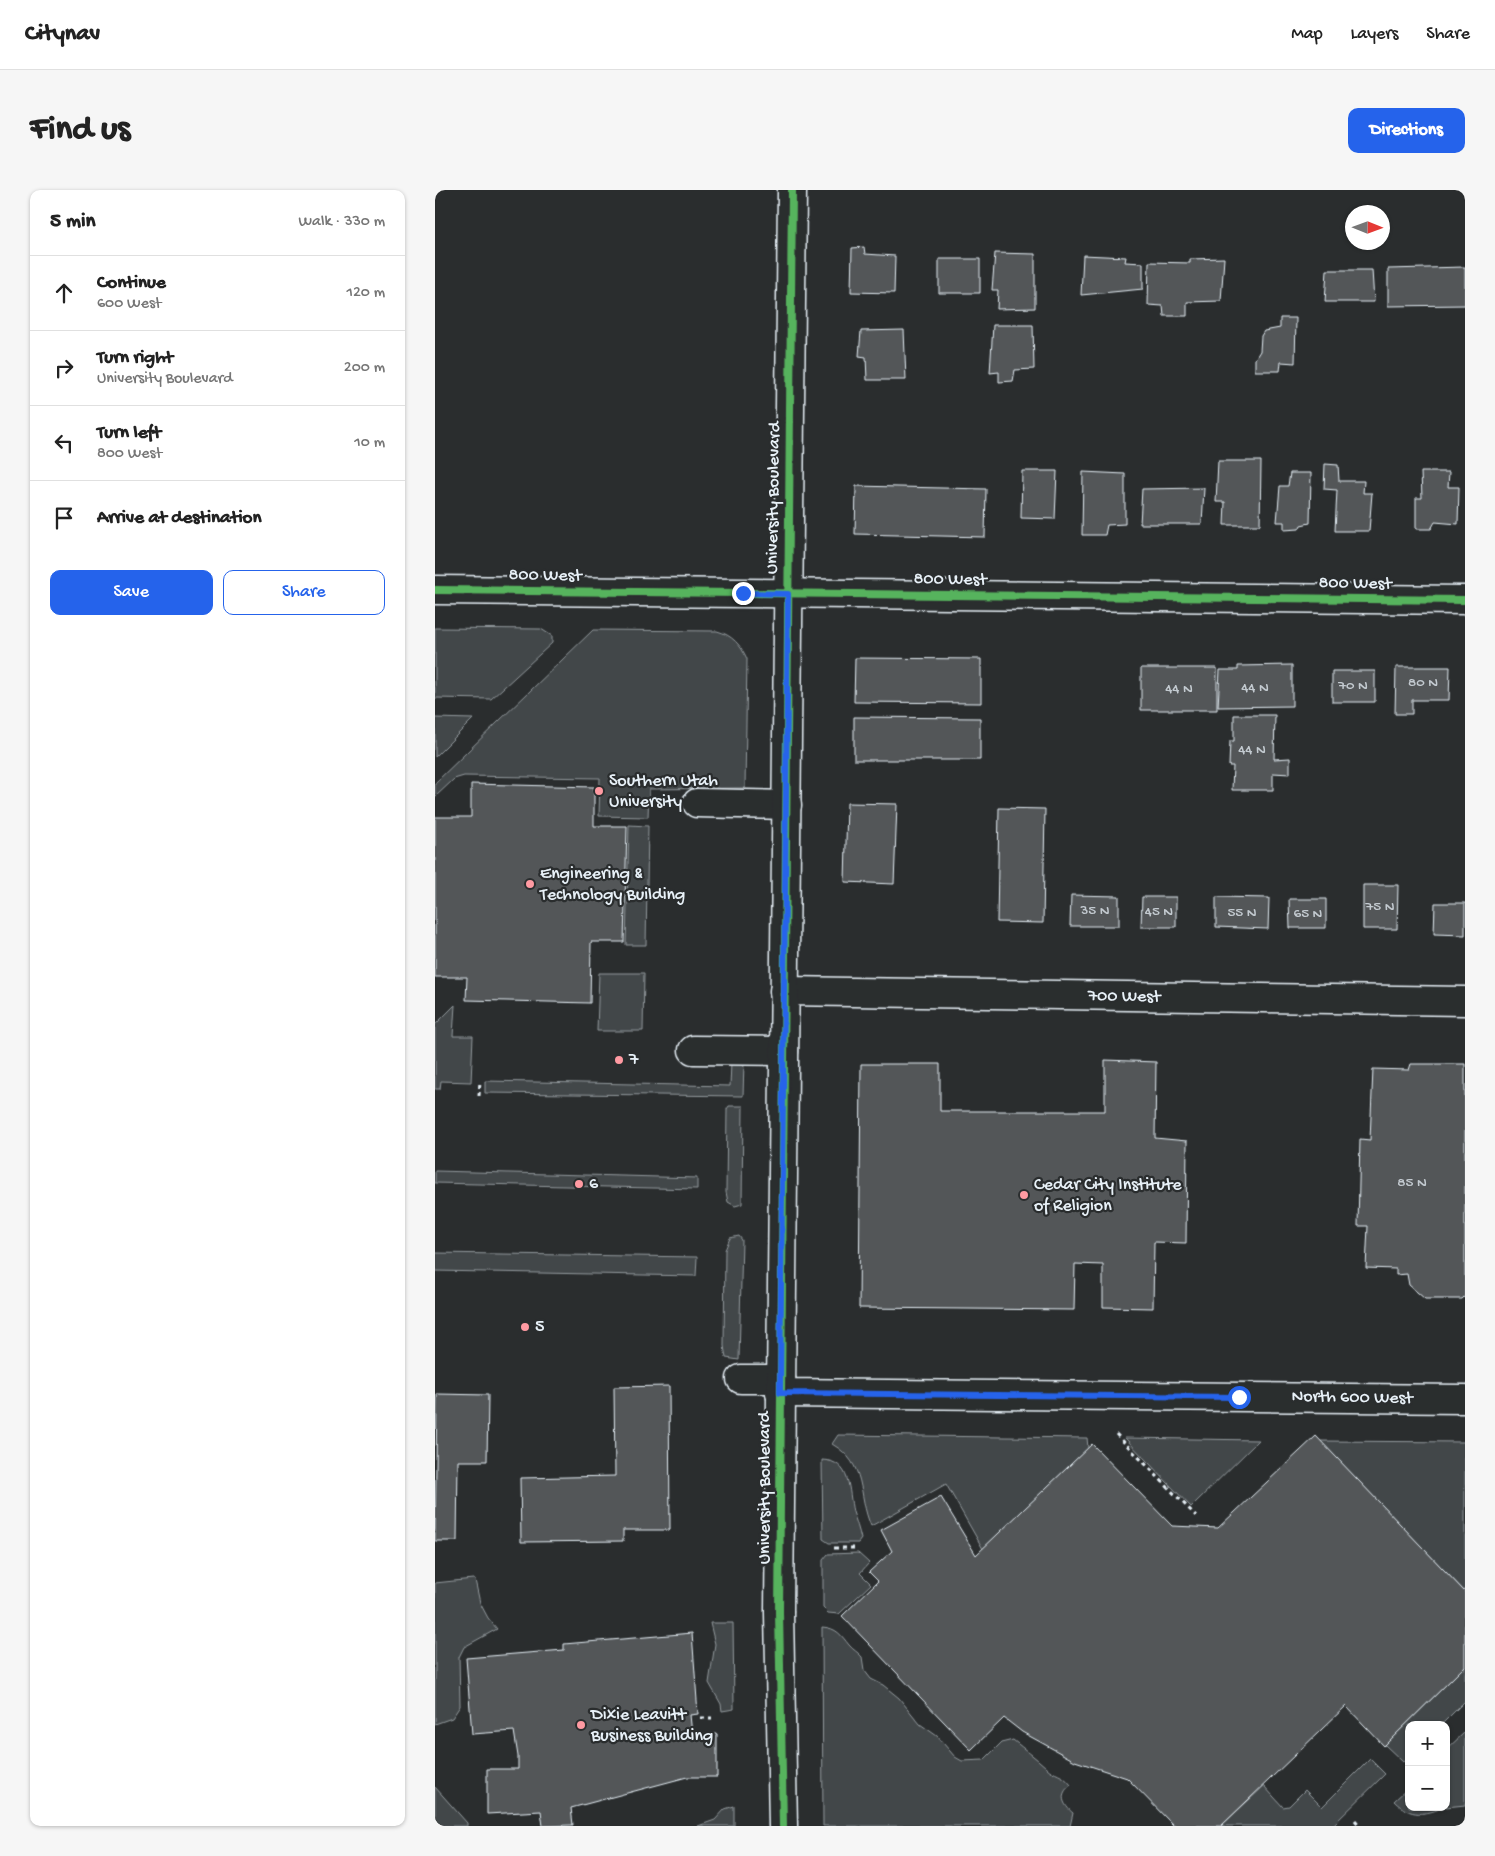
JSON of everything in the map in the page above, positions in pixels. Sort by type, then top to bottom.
[{"type":"street","name":"University Boulevard","points":[[783,1826],[779,1612],[780,1386],[792,190]]},
{"type":"street","name":"800 West","points":[[435,590],[1465,600]]},
{"type":"street","points":[[697,804],[787,805]]},
{"type":"street","name":"700 West","points":[[784,990],[1465,1001]]},
{"type":"street","points":[[693,1050],[784,1051]]},
{"type":"street","name":"North 600 West","points":[[741,1379],[780,1386],[1239,1397],[1465,1399]]},
{"type":"path","points":[[479,1096],[480,1080]]},
{"type":"path","points":[[1116,1434],[1196,1516]]},
{"type":"path","points":[[834,1548],[856,1548]]},
{"type":"path","points":[[701,1718],[712,1718]]},
{"type":"path","points":[[1355,1820],[1360,1826]]},
{"type":"shaded area","points":[[435,628],[541,629],[552,636],[552,643],[491,699],[435,698]]},
{"type":"shaded area","points":[[593,630],[717,631],[735,641],[747,659],[745,788],[649,789],[648,817],[599,816],[600,778],[464,776],[454,779],[435,797],[435,783]]},
{"type":"shaded area","points":[[435,718],[473,719],[435,757]]},
{"type":"shaded area","points":[[629,825],[648,826],[646,945],[626,945]]},
{"type":"shaded area","points":[[599,973],[644,973],[643,1031],[597,1031]]},
{"type":"shaded area","points":[[455,1005],[453,1036],[473,1036],[471,1082],[441,1081],[440,1089],[435,1089],[435,1025]]},
{"type":"shaded area","points":[[744,1062],[743,1096],[485,1093],[485,1081],[730,1086],[731,1063]]},
{"type":"shaded area","points":[[729,1106],[743,1106],[742,1204],[735,1206],[728,1202],[726,1192],[727,1109]]},
{"type":"shaded area","points":[[435,1171],[697,1178],[697,1189],[435,1183]]},
{"type":"shaded area","points":[[739,1236],[742,1240],[739,1360],[726,1358],[724,1346],[725,1250],[730,1238]]},
{"type":"shaded area","points":[[435,1253],[697,1257],[696,1276],[435,1271]]},
{"type":"shaded area","points":[[838,1435],[1087,1438],[1088,1448],[983,1549],[946,1484],[871,1526],[856,1471],[851,1461],[843,1452],[832,1444]]},
{"type":"shaded area","points":[[1125,1438],[1259,1440],[1191,1507]]},
{"type":"shaded area","points":[[1320,1441],[1465,1442],[1465,1592]]},
{"type":"shaded area","points":[[822,1460],[839,1465],[844,1471],[861,1539],[858,1543],[829,1543],[823,1539]]},
{"type":"shaded area","points":[[858,1553],[869,1563],[860,1573],[871,1584],[839,1614],[828,1613],[823,1608],[823,1560],[828,1554]]},
{"type":"shaded area","points":[[475,1580],[480,1603],[488,1618],[497,1629],[464,1647],[459,1657],[460,1706],[452,1718],[435,1724],[435,1583]]},
{"type":"shaded area","points":[[710,1623],[733,1623],[734,1709],[722,1711],[721,1704],[709,1683],[715,1644]]},
{"type":"shaded area","points":[[822,1627],[835,1630],[841,1635],[862,1657],[864,1670],[871,1679],[883,1685],[899,1698],[920,1724],[937,1736],[955,1757],[962,1761],[984,1760],[1001,1743],[1013,1740],[1049,1770],[1065,1778],[1071,1785],[1064,1792],[1063,1796],[1067,1807],[1073,1813],[1070,1826],[823,1826]]},
{"type":"shaded area","points":[[1465,1666],[1465,1701],[1445,1721],[1409,1721]]},
{"type":"shaded area","points":[[1405,1725],[1405,1760],[1403,1762],[1385,1745]]},
{"type":"shaded area","points":[[1465,1732],[1465,1805],[1450,1807],[1450,1746]]},
{"type":"shaded area","points":[[1370,1759],[1385,1774],[1332,1826],[1221,1826],[1264,1786],[1283,1807],[1289,1806],[1305,1790],[1322,1807]]},
{"type":"shaded area","points":[[435,1787],[467,1823],[467,1826],[435,1826]]},
{"type":"shaded area","points":[[1405,1791],[1405,1809],[1394,1801]]},
{"type":"shaded area","points":[[734,1806],[734,1826],[698,1826],[715,1820],[725,1809]]},
{"type":"shaded area","points":[[1409,1811],[1434,1811],[1425,1813]]},
{"type":"building","points":[[864,247],[865,254],[895,256],[894,293],[851,292],[852,248]]},
{"type":"building","points":[[995,253],[1035,254],[1035,308],[997,309],[998,290],[992,290]]},
{"type":"building","points":[[1083,255],[1126,257],[1125,262],[1143,263],[1143,289],[1081,295]]},
{"type":"building","points":[[1224,258],[1221,301],[1187,302],[1187,316],[1164,316],[1163,306],[1148,305],[1149,262],[1190,263],[1190,259]]},
{"type":"building","points":[[939,259],[980,259],[980,293],[939,293]]},
{"type":"building","points":[[1465,267],[1465,305],[1388,306],[1388,269]]},
{"type":"building","points":[[1327,270],[1372,270],[1374,302],[1325,302]]},
{"type":"building","points":[[1280,318],[1296,318],[1295,363],[1281,362],[1280,371],[1255,371],[1255,359],[1260,351],[1261,336],[1264,331],[1280,328]]},
{"type":"building","points":[[993,325],[1033,325],[1034,369],[1015,370],[1013,381],[999,382],[999,372],[990,373]]},
{"type":"building","points":[[904,330],[906,380],[867,380],[866,357],[859,356],[861,331]]},
{"type":"building","points":[[1218,461],[1261,461],[1260,525],[1224,525],[1225,502],[1216,502]]},
{"type":"building","points":[[1325,464],[1338,465],[1339,481],[1364,481],[1363,493],[1372,493],[1369,531],[1335,531],[1337,490],[1324,489]]},
{"type":"building","points":[[1022,471],[1057,471],[1055,519],[1021,518]]},
{"type":"building","points":[[1083,472],[1125,474],[1125,524],[1107,525],[1105,535],[1082,535]]},
{"type":"building","points":[[1421,472],[1449,472],[1448,487],[1459,487],[1458,524],[1435,522],[1431,529],[1416,529],[1416,498],[1422,498]]},
{"type":"building","points":[[1290,473],[1311,473],[1310,523],[1301,525],[1299,529],[1284,530],[1284,522],[1277,522],[1280,486],[1288,486]]},
{"type":"building","points":[[856,486],[986,489],[985,537],[855,534]]},
{"type":"building","points":[[1204,488],[1202,524],[1140,524],[1142,489]]},
{"type":"building","points":[[855,658],[981,659],[981,703],[854,702]]},
{"type":"building","points":[[1292,665],[1292,706],[1218,707],[1220,670],[1238,670],[1238,666]]},
{"type":"building","points":[[1396,667],[1450,667],[1449,700],[1412,700],[1412,714],[1395,714]]},
{"type":"building","points":[[1141,668],[1217,668],[1217,710],[1141,710]]},
{"type":"building","points":[[1332,671],[1375,671],[1375,702],[1332,702]]},
{"type":"building","points":[[1234,715],[1275,715],[1274,759],[1290,758],[1290,774],[1273,773],[1273,790],[1232,790],[1233,766],[1229,766],[1230,741],[1234,741]]},
{"type":"building","points":[[854,717],[980,718],[980,760],[854,760]]},
{"type":"building","name":"Engineering & Technology Building","points":[[471,784],[594,787],[594,826],[627,826],[624,942],[591,942],[590,1003],[466,1000],[467,977],[435,977],[435,817],[471,817]]},
{"type":"building","points":[[847,803],[897,804],[894,884],[845,882]]},
{"type":"building","points":[[999,808],[1045,809],[1043,923],[997,922]]},
{"type":"building","points":[[1363,885],[1398,885],[1397,929],[1363,929]]},
{"type":"building","points":[[1071,895],[1119,896],[1119,926],[1070,926]]},
{"type":"building","points":[[1142,897],[1176,897],[1176,927],[1141,927]]},
{"type":"building","points":[[1216,897],[1269,898],[1268,929],[1216,927]]},
{"type":"building","points":[[1289,899],[1326,899],[1326,928],[1290,928]]},
{"type":"building","points":[[1435,903],[1465,903],[1465,935],[1434,934]]},
{"type":"building","name":"Cedar City Institute of Religion","points":[[1105,1060],[1156,1062],[1155,1138],[1187,1141],[1186,1243],[1154,1242],[1153,1308],[1103,1307],[1103,1265],[1075,1264],[1074,1310],[859,1308],[861,1064],[940,1064],[940,1111],[1105,1111]]},
{"type":"building","points":[[1411,1064],[1465,1064],[1465,1296],[1462,1299],[1425,1299],[1409,1285],[1407,1274],[1396,1275],[1396,1269],[1366,1268],[1368,1226],[1358,1226],[1360,1139],[1370,1140],[1373,1069],[1409,1070]]},
{"type":"building","points":[[669,1386],[670,1530],[623,1530],[623,1541],[521,1542],[520,1478],[615,1476],[614,1387]]},
{"type":"building","points":[[437,1394],[488,1395],[487,1461],[458,1461],[457,1541],[435,1541]]},
{"type":"building","points":[[1316,1436],[1465,1592],[1465,1666],[1409,1721],[1405,1721],[1405,1725],[1384,1746],[1346,1706],[1221,1826],[1174,1826],[1127,1778],[1075,1761],[1022,1732],[1004,1718],[971,1750],[842,1616],[878,1581],[869,1572],[892,1551],[881,1530],[941,1497],[976,1555],[1092,1444],[1172,1526],[1218,1528]]},
{"type":"building","name":"Dixie Leavitt Business Building","points":[[692,1633],[698,1714],[690,1715],[692,1734],[717,1734],[717,1777],[687,1777],[571,1808],[573,1825],[543,1826],[541,1811],[487,1814],[487,1769],[518,1769],[518,1756],[514,1731],[472,1734],[466,1658],[564,1650],[564,1644]]},
{"type":"cycle path","points":[[783,1826],[779,1612],[792,190]]},
{"type":"cycle path","points":[[435,590],[1465,600]]},
{"type":"place","name":"Southern Utah University","points":[[599,791]]},
{"type":"place","name":"Engineering & Technology Building","points":[[530,884]]},
{"type":"place","name":"7","points":[[619,1060]]},
{"type":"place","name":"6","points":[[579,1184]]},
{"type":"place","name":"Cedar City Institute of Religion","points":[[1024,1195]]},
{"type":"place","name":"5","points":[[525,1327]]},
{"type":"place","name":"Dixie Leavitt Business Building","points":[[581,1725]]},
{"type":"route","points":[[743,593],[788,594],[780,1393],[1239,1397]]}]
